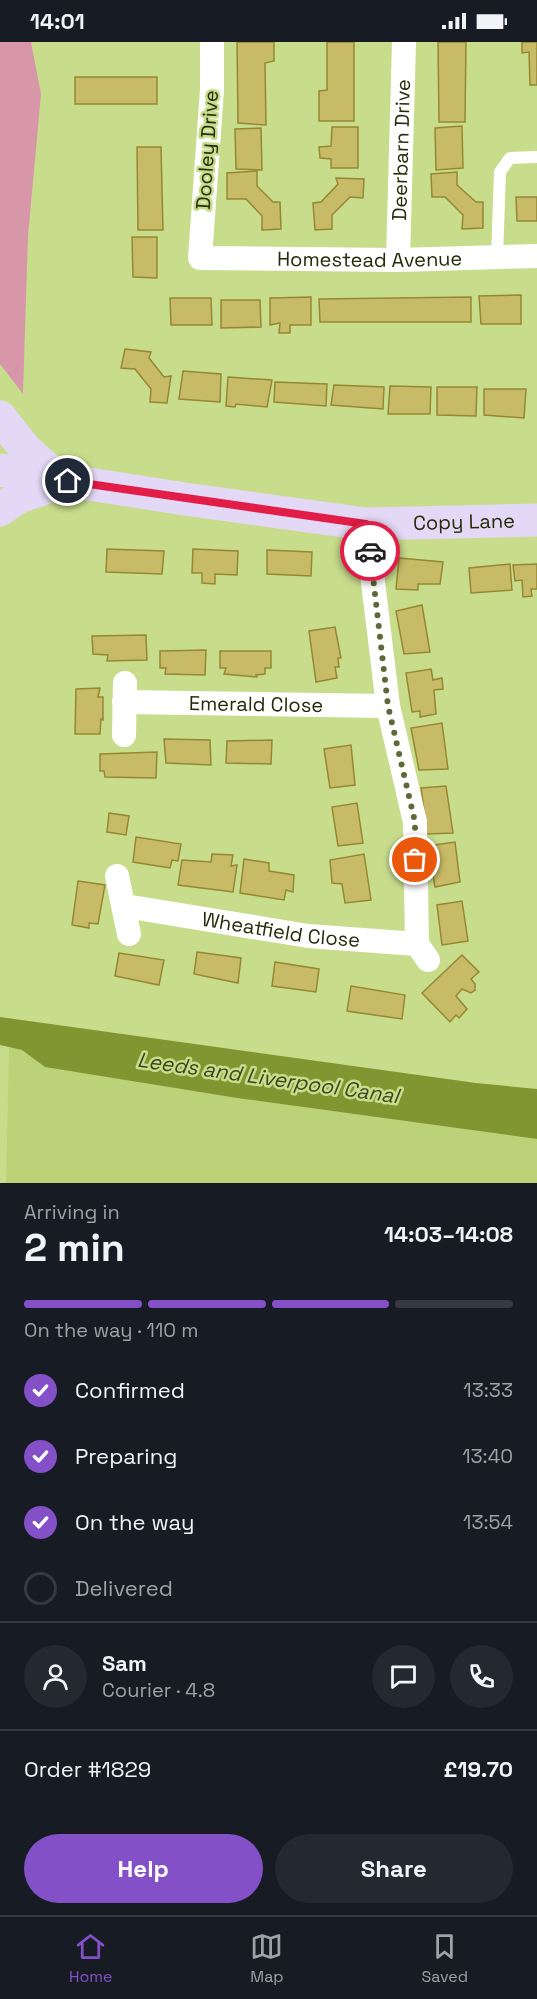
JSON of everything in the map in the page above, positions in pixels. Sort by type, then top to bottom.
[{"type":"main road","points":[[0,417],[26,450],[63,480],[19,497],[0,510]]},
{"type":"main road","name":"Copy Lane","points":[[0,470],[366,524],[537,520]]},
{"type":"street","name":"Dooley Drive","points":[[200,258],[212,90],[212,42]]},
{"type":"street","name":"Deerbarn Drive","points":[[398,260],[404,42]]},
{"type":"street","name":"Homestead Avenue","points":[[200,258],[398,260],[537,256]]},
{"type":"street","points":[[366,524],[388,706]]},
{"type":"street","name":"Emerald Close","points":[[124,735],[124,693],[388,706]]},
{"type":"street","name":"Wheatfield Close","points":[[125,906],[423,952],[415,822],[388,706]]},
{"type":"street","points":[[117,876],[129,934]]},
{"type":"lane","points":[[497,257],[500,172],[510,158],[537,157]]},
{"type":"shaded area","points":[[0,42],[31,42],[41,94],[28,236],[23,394],[0,364]]},
{"type":"shaded area","points":[[9,1047],[22,1050],[46,1067],[237,1098],[537,1139],[537,1183],[6,1183]]},
{"type":"water","name":"Leeds and Liverpool Canal","points":[[0,1017],[476,1083],[537,1089],[537,1139],[237,1098],[45,1067],[22,1050],[0,1045]]},
{"type":"building","points":[[237,42],[274,42],[274,61],[265,63],[266,125],[238,123]]},
{"type":"building","points":[[327,42],[354,42],[354,121],[319,121],[319,91],[327,90]]},
{"type":"building","points":[[438,42],[466,42],[465,122],[439,122]]},
{"type":"building","points":[[522,42],[537,42],[537,85],[530,85],[529,52],[522,53]]},
{"type":"building","points":[[75,77],[157,77],[157,104],[75,104]]},
{"type":"building","points":[[462,126],[463,168],[436,170],[435,128]]},
{"type":"building","points":[[332,127],[358,127],[358,168],[331,168],[331,159],[320,158],[319,147],[331,146]]},
{"type":"building","points":[[261,128],[262,170],[236,169],[235,129]]},
{"type":"building","points":[[137,147],[161,147],[163,230],[138,230]]},
{"type":"building","points":[[257,171],[257,186],[273,202],[280,202],[281,229],[262,230],[262,216],[246,199],[227,199],[227,173]]},
{"type":"building","points":[[457,172],[457,185],[476,202],[483,202],[483,228],[462,229],[463,215],[445,197],[432,197],[431,174]]},
{"type":"building","points":[[336,178],[364,179],[363,198],[350,197],[332,215],[332,229],[315,230],[313,203],[321,202],[338,184]]},
{"type":"building","points":[[516,197],[537,197],[537,221],[517,221]]},
{"type":"building","points":[[132,237],[157,237],[157,278],[133,277]]},
{"type":"building","points":[[521,295],[521,324],[481,324],[479,296]]},
{"type":"building","points":[[311,297],[311,325],[290,325],[290,333],[279,333],[280,323],[270,325],[270,298]]},
{"type":"building","points":[[471,297],[471,322],[320,322],[319,299]]},
{"type":"building","points":[[170,298],[211,298],[212,325],[171,325]]},
{"type":"building","points":[[221,300],[260,300],[261,327],[221,328]]},
{"type":"building","points":[[125,349],[151,352],[149,358],[164,377],[171,376],[167,403],[150,402],[151,389],[135,369],[121,368]]},
{"type":"building","points":[[183,371],[221,374],[220,402],[179,399]]},
{"type":"building","points":[[228,377],[272,380],[267,407],[236,404],[235,407],[226,406]]},
{"type":"building","points":[[275,382],[327,384],[326,406],[274,402]]},
{"type":"building","points":[[334,385],[384,387],[383,409],[331,405]]},
{"type":"building","points":[[390,386],[431,387],[430,414],[388,414]]},
{"type":"building","points":[[437,387],[477,387],[476,416],[437,415]]},
{"type":"building","points":[[484,389],[526,389],[524,418],[484,415]]},
{"type":"building","points":[[107,549],[164,551],[162,574],[106,572]]},
{"type":"building","points":[[193,549],[238,551],[237,575],[215,574],[215,584],[202,583],[202,573],[192,573]]},
{"type":"building","points":[[267,550],[312,552],[311,576],[267,574]]},
{"type":"building","points":[[399,558],[443,562],[440,584],[418,584],[418,590],[396,589]]},
{"type":"building","points":[[510,564],[512,590],[471,593],[469,568]]},
{"type":"building","points":[[537,564],[537,589],[531,589],[532,596],[523,597],[522,580],[515,581],[513,565]]},
{"type":"building","points":[[422,605],[430,652],[404,654],[396,611]]},
{"type":"building","points":[[335,627],[341,658],[338,658],[339,667],[335,667],[337,678],[316,682],[309,631]]},
{"type":"building","points":[[146,635],[147,660],[107,661],[108,655],[93,654],[92,636]]},
{"type":"building","points":[[206,650],[205,675],[165,674],[166,668],[160,668],[160,651]]},
{"type":"building","points":[[220,651],[271,651],[271,668],[265,668],[265,674],[256,675],[257,677],[224,674],[226,668],[220,668]]},
{"type":"building","points":[[431,669],[433,680],[442,678],[443,689],[434,690],[436,714],[420,717],[420,711],[412,712],[406,673]]},
{"type":"building","points":[[100,688],[98,697],[103,697],[103,720],[101,719],[100,734],[75,734],[76,689]]},
{"type":"building","points":[[442,723],[448,769],[419,770],[411,728]]},
{"type":"building","points":[[164,739],[210,740],[211,765],[166,763]]},
{"type":"building","points":[[272,740],[271,764],[226,763],[227,741]]},
{"type":"building","points":[[351,745],[355,785],[330,788],[324,749]]},
{"type":"building","points":[[157,752],[156,778],[105,777],[104,771],[100,771],[100,754]]},
{"type":"building","points":[[446,786],[453,833],[427,834],[421,788]]},
{"type":"building","points":[[357,803],[363,843],[338,846],[332,807]]},
{"type":"building","points":[[109,813],[129,816],[126,835],[107,832]]},
{"type":"building","points":[[136,837],[181,844],[178,861],[172,860],[170,868],[133,862]]},
{"type":"building","points":[[455,842],[460,882],[435,887],[428,846]]},
{"type":"building","points":[[212,854],[233,855],[231,866],[237,865],[233,892],[178,885],[182,860],[211,862]]},
{"type":"building","points":[[364,854],[371,900],[345,903],[342,884],[332,883],[330,860]]},
{"type":"building","points":[[244,859],[269,863],[269,871],[294,875],[293,892],[286,890],[284,900],[240,893]]},
{"type":"building","points":[[78,881],[105,885],[98,924],[89,923],[89,928],[72,925]]},
{"type":"building","points":[[462,901],[468,941],[442,945],[437,905]]},
{"type":"building","points":[[197,952],[241,958],[238,983],[194,974]]},
{"type":"building","points":[[119,953],[164,960],[159,985],[115,976]]},
{"type":"building","points":[[462,955],[479,972],[471,979],[475,984],[475,990],[471,993],[462,989],[456,996],[467,1009],[459,1018],[456,1015],[450,1022],[422,993]]},
{"type":"building","points":[[275,962],[319,969],[316,992],[272,986]]},
{"type":"building","points":[[351,986],[405,995],[402,1019],[347,1011]]},
{"type":"way so far","points":[[370,551],[388,706],[415,822],[415,860]]},
{"type":"route","points":[[68,481],[185,500],[366,524],[370,551]]}]
